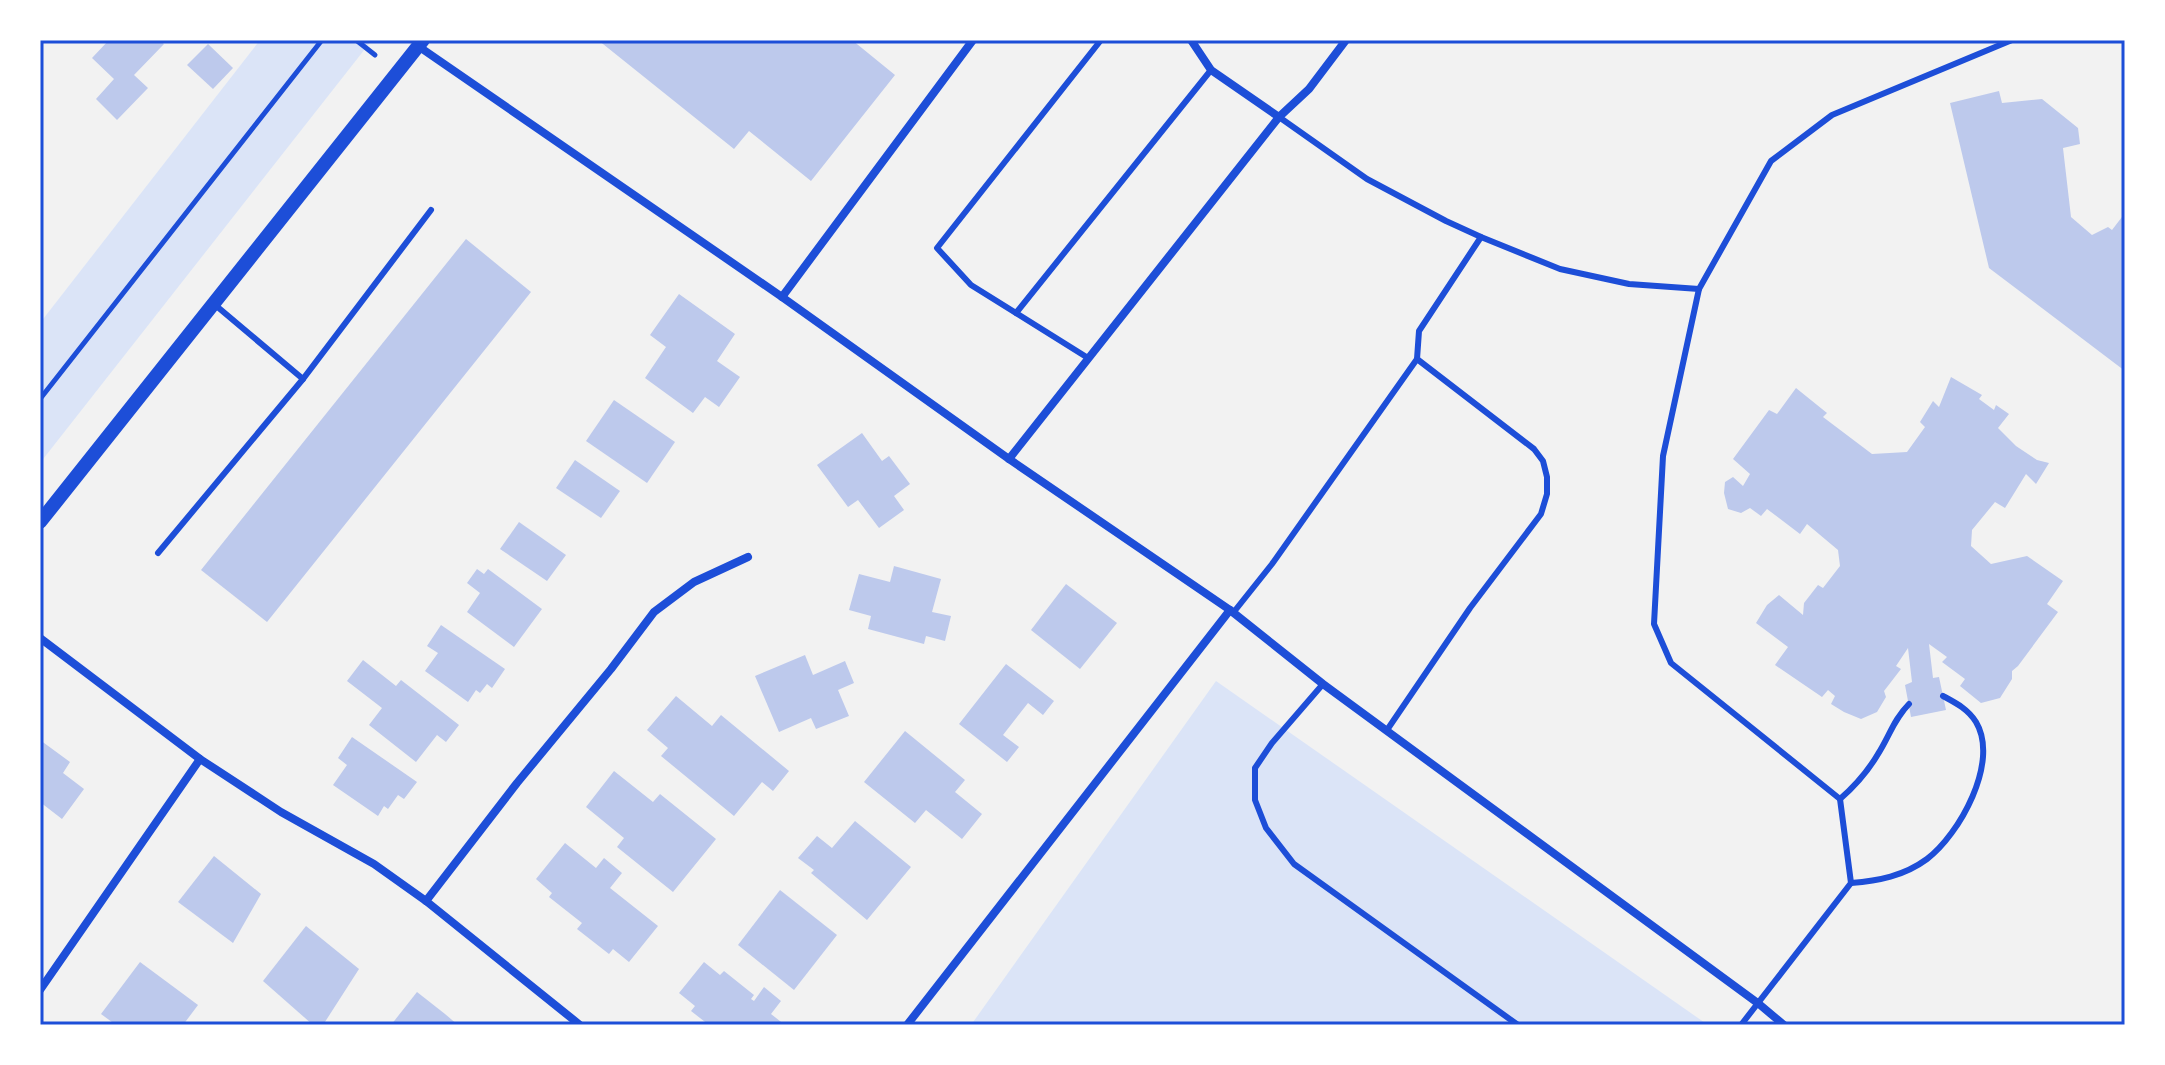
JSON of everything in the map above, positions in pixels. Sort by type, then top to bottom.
[{"type":"street","points":[[782,297],[973,40]]},
{"type":"street","points":[[1191,40],[1211,70],[1279,117]]},
{"type":"street","points":[[40,522],[421,43],[1009,459],[1232,612],[1323,684],[1784,1025]]},
{"type":"street","points":[[1009,459],[1279,117],[1309,89],[1343,44]]},
{"type":"street","points":[[426,901],[654,612],[694,582],[748,557]]},
{"type":"street","points":[[907,1025],[1232,612]]},
{"type":"street","points":[[40,638],[200,759],[281,812],[374,864],[426,901],[580,1025]]},
{"type":"street","points":[[40,990],[200,759]]},
{"type":"lane","points":[[1088,358],[971,285],[937,248],[1101,40]]},
{"type":"lane","points":[[1332,40],[1343,44]]},
{"type":"lane","points":[[1741,1025],[1851,883],[1840,799],[1671,663],[1654,624],[1663,456],[1699,289],[1771,161],[1832,115],[2012,40]]},
{"type":"lane","points":[[1016,313],[1211,70]]},
{"type":"lane","points":[[1279,117],[1367,179],[1481,237],[1560,269],[1629,284],[1699,289]]},
{"type":"lane","points":[[158,553],[303,379],[431,210]]},
{"type":"lane","points":[[1232,612],[1272,564],[1417,359],[1419,331],[1481,237]]},
{"type":"lane","points":[[214,304],[303,379]]},
{"type":"lane","points":[[1387,730],[1470,608],[1541,514],[1547,494],[1543,461],[1534,449],[1417,359]]},
{"type":"lane","points":[[1323,684],[1272,743],[1255,768],[1255,800],[1266,828],[1294,864],[1518,1025]]},
{"type":"lane","points":[[1851,883],[1877,881],[1901,874],[1926,859],[1957,827],[1969,805],[1984,759],[1983,745],[1977,723],[1963,706],[1943,696]]},
{"type":"lane","points":[[1840,799],[1855,787],[1879,753],[1898,715],[1909,704]]},
{"type":"path","points":[[40,399],[322,40]]},
{"type":"path","points":[[356,40],[375,55]]},
{"type":"shaded area","points":[[260,40],[372,40],[40,463],[40,323]]},
{"type":"shaded area","points":[[1216,681],[1708,1025],[971,1025]]},
{"type":"building","points":[[109,40],[159,40],[164,44],[134,75],[148,88],[117,120],[96,99],[114,79],[92,58]]},
{"type":"building","points":[[598,40],[852,40],[895,75],[811,181],[749,131],[734,149]]},
{"type":"building","points":[[208,44],[233,68],[213,89],[187,65]]},
{"type":"building","points":[[1999,91],[2002,103],[2042,99],[2078,128],[2080,144],[2063,148],[2071,217],[2092,235],[2108,227],[2112,230],[2125,213],[2125,371],[1989,268],[1950,103]]},
{"type":"building","points":[[466,239],[531,292],[267,622],[201,570]]},
{"type":"building","points":[[679,294],[735,334],[717,361],[740,377],[719,407],[705,397],[693,413],[645,378],[666,347],[650,335]]},
{"type":"building","points":[[1951,377],[1982,395],[1979,399],[1994,410],[1996,405],[2009,414],[1998,428],[2016,446],[2037,460],[2049,463],[2036,484],[2026,474],[2005,508],[1995,502],[1972,530],[1971,546],[1991,564],[2027,556],[2063,581],[2047,604],[2058,612],[2012,671],[2012,679],[2000,698],[1981,703],[1960,686],[1965,679],[1942,662],[1947,657],[1929,644],[1933,678],[1939,677],[1946,710],[1911,717],[1905,685],[1912,682],[1908,648],[1896,666],[1901,669],[1884,691],[1886,697],[1877,712],[1861,719],[1831,704],[1835,696],[1828,690],[1822,697],[1775,665],[1788,647],[1756,623],[1767,605],[1779,595],[1803,615],[1804,603],[1818,585],[1823,588],[1840,566],[1838,550],[1807,524],[1800,534],[1767,509],[1761,516],[1750,508],[1741,513],[1728,509],[1725,482],[1733,477],[1743,486],[1750,474],[1733,459],[1769,410],[1777,414],[1796,388],[1827,413],[1823,417],[1872,454],[1907,452],[1925,427],[1920,422],[1933,401],[1939,407]]},
{"type":"building","points":[[614,400],[675,442],[647,483],[586,441]]},
{"type":"building","points":[[862,433],[882,461],[889,456],[910,484],[894,496],[904,510],[879,528],[858,500],[848,507],[817,465]]},
{"type":"building","points":[[575,460],[620,491],[601,518],[556,488]]},
{"type":"building","points":[[519,522],[566,555],[547,581],[500,549]]},
{"type":"building","points":[[894,566],[941,579],[932,612],[951,616],[945,641],[926,636],[924,644],[868,629],[871,616],[849,610],[859,574],[890,582]]},
{"type":"building","points":[[477,569],[484,574],[488,569],[542,609],[514,647],[467,612],[480,593],[467,583]]},
{"type":"building","points":[[1066,584],[1117,623],[1080,669],[1031,630]]},
{"type":"building","points":[[441,625],[505,669],[492,688],[487,684],[480,693],[476,690],[468,702],[425,671],[438,653],[427,646]]},
{"type":"building","points":[[805,655],[813,675],[845,661],[854,683],[838,690],[849,716],[816,729],[811,718],[779,732],[755,676]]},
{"type":"building","points":[[363,660],[396,686],[401,680],[459,725],[446,742],[437,735],[416,762],[369,725],[382,708],[347,681]]},
{"type":"building","points":[[1006,664],[1054,701],[1043,715],[1028,703],[1003,735],[1019,747],[1007,762],[959,724]]},
{"type":"building","points":[[676,696],[712,726],[721,715],[789,771],[773,791],[762,782],[734,816],[661,756],[668,748],[647,730]]},
{"type":"building","points":[[905,731],[965,780],[955,792],[982,814],[962,839],[926,810],[915,823],[864,782]]},
{"type":"building","points":[[352,737],[417,782],[404,799],[398,795],[388,809],[384,806],[378,816],[333,785],[347,765],[338,758]]},
{"type":"building","points":[[40,740],[70,762],[63,773],[84,789],[62,819],[40,802]]},
{"type":"building","points":[[614,771],[653,802],[660,794],[716,839],[673,892],[617,847],[624,838],[586,807]]},
{"type":"building","points":[[855,821],[911,867],[867,920],[811,873],[814,870],[798,858],[817,836],[832,848]]},
{"type":"building","points":[[565,843],[596,868],[604,858],[622,873],[610,888],[658,926],[629,962],[613,949],[609,954],[577,929],[582,923],[549,897],[552,893],[536,879]]},
{"type":"building","points":[[214,856],[261,894],[233,943],[178,902]]},
{"type":"building","points":[[780,890],[837,935],[794,990],[738,945]]},
{"type":"building","points":[[306,926],[359,969],[323,1025],[313,1025],[263,981]]},
{"type":"building","points":[[140,962],[198,1005],[183,1025],[116,1025],[101,1014]]},
{"type":"building","points":[[704,962],[720,975],[724,971],[754,995],[751,999],[754,1001],[764,987],[781,1001],[771,1014],[785,1025],[709,1025],[691,1011],[695,1006],[679,993]]},
{"type":"building","points":[[417,992],[445,1014],[458,1025],[391,1025]]}]
